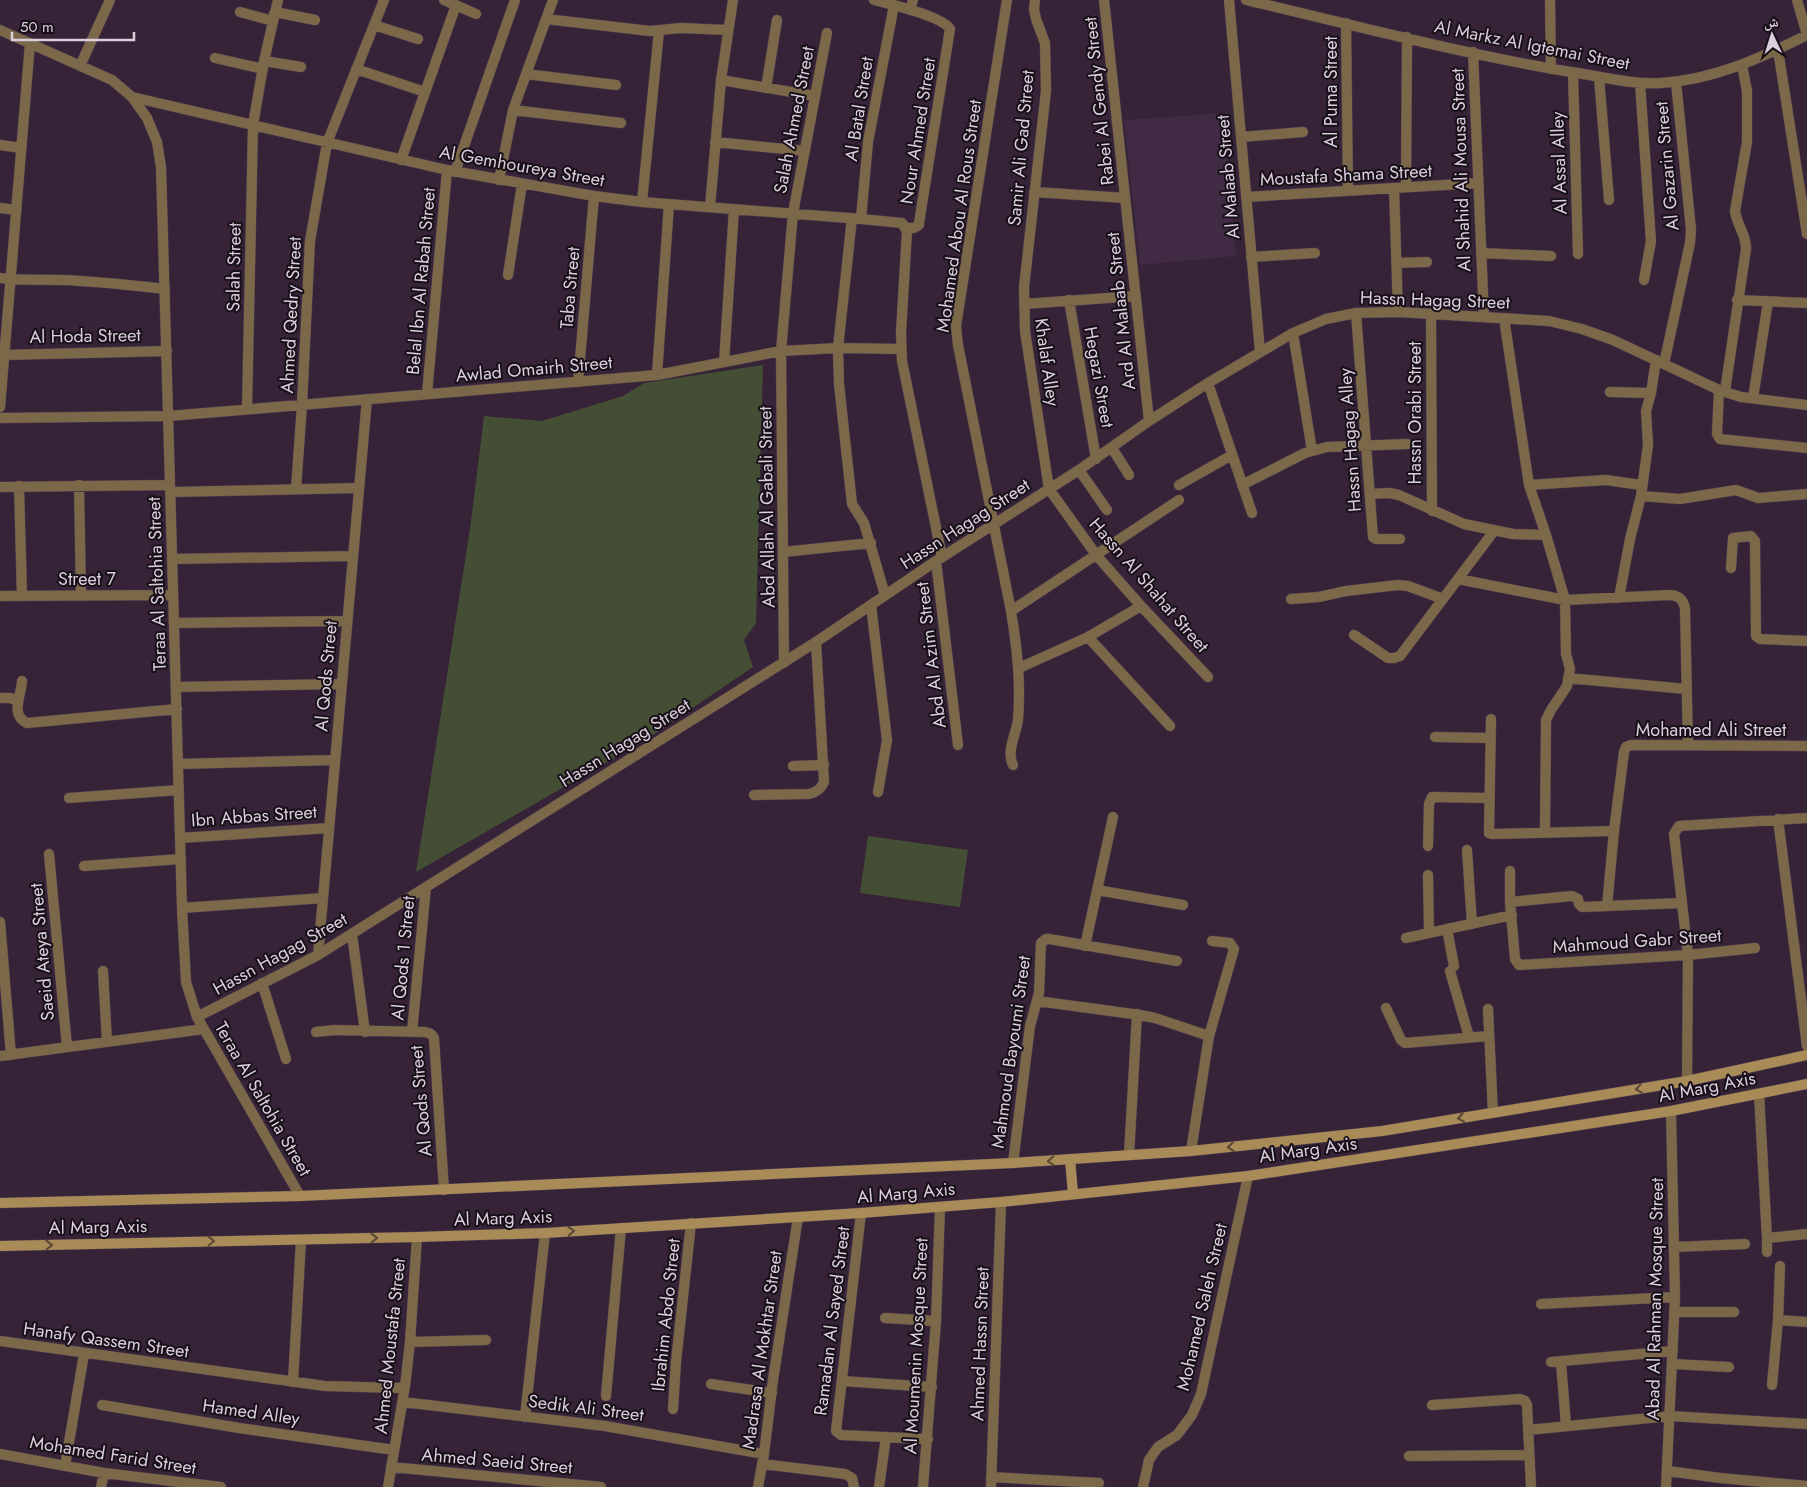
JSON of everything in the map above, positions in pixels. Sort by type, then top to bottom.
[{"type":"main road","name":"Al Marg Axis","points":[[0,1203],[300,1196],[444,1190],[1013,1163],[1191,1151],[1382,1131],[1687,1081],[1807,1056]]},
{"type":"main road","name":"Al Marg Axis","points":[[0,1246],[545,1233],[1001,1202],[1248,1176],[1672,1111],[1807,1084]]},
{"type":"main road","points":[[1070,1159],[1073,1194]]},
{"type":"street","points":[[80,66],[110,0]]},
{"type":"street","name":"Salah Street","points":[[247,409],[253,125],[263,65],[278,0]]},
{"type":"street","name":"Ahmed Qedry Street","points":[[296,489],[310,241],[327,143],[384,0]]},
{"type":"street","points":[[444,0],[476,14]]},
{"type":"street","name":"Belal Ibn Al Rabah Street","points":[[427,394],[451,171],[515,0]]},
{"type":"street","points":[[499,180],[513,110],[553,0]]},
{"type":"street","points":[[710,207],[721,80],[733,0]]},
{"type":"street","points":[[874,0],[894,5],[911,5]]},
{"type":"street","name":"Mohamed Abou Al Rous Street","points":[[1007,0],[956,326],[958,345],[1011,611],[1019,668],[1020,694],[1011,755],[1014,765]]},
{"type":"street","name":"Samir Ali Gad Street","points":[[1029,240],[1046,91],[1045,43],[1036,19],[1035,0]]},
{"type":"street","name":"Rabei Al Gendy Street","points":[[1104,0],[1125,198]]},
{"type":"street","name":"Al Malaab Street","points":[[1229,0],[1260,352]]},
{"type":"street","name":"Al Markz Al Igtemai Street","points":[[1246,0],[1551,69],[1640,83],[1659,84],[1699,78],[1742,65],[1807,35]]},
{"type":"street","points":[[1550,0],[1551,69]]},
{"type":"street","points":[[1797,0],[1807,35]]},
{"type":"street","points":[[402,160],[456,5]]},
{"type":"street","name":"Al Batal Street","points":[[885,595],[864,523],[859,513],[854,509],[851,498],[839,384],[838,348],[868,142],[894,5]]},
{"type":"street","name":"Nour Ahmed Street","points":[[906,231],[919,225],[950,29],[944,22],[911,5]]},
{"type":"street","points":[[240,12],[273,17],[280,13],[315,20]]},
{"type":"street","points":[[546,19],[659,31],[681,28],[727,30]]},
{"type":"street","points":[[766,88],[777,20]]},
{"type":"street","name":"Al Puma Street","points":[[1346,23],[1348,191]]},
{"type":"street","points":[[374,25],[418,39]]},
{"type":"street","name":"Teraa Al Saltohia Street","points":[[0,30],[112,80],[132,97],[146,118],[157,142],[161,167],[182,908],[186,982],[197,1017],[300,1196]]},
{"type":"street","points":[[642,202],[659,31]]},
{"type":"street","name":"Salah Ahmed Street","points":[[781,351],[793,213],[827,33]]},
{"type":"street","points":[[1406,187],[1407,37]]},
{"type":"street","points":[[0,408],[4,355],[5,279],[16,210],[30,43]]},
{"type":"street","points":[[1778,50],[1805,204],[1807,234]]},
{"type":"street","name":"Al Shahid Ali Mousa Street","points":[[1473,52],[1484,317]]},
{"type":"street","points":[[215,58],[263,65],[301,67]]},
{"type":"street","points":[[1742,65],[1747,91],[1747,142],[1735,211],[1736,219],[1744,234],[1746,249],[1722,391],[1717,434],[1720,439],[1807,448]]},
{"type":"street","points":[[356,69],[425,92]]},
{"type":"street","name":"Al Assal Alley","points":[[1573,72],[1578,254]]},
{"type":"street","points":[[526,74],[616,85]]},
{"type":"street","points":[[1599,77],[1609,200]]},
{"type":"street","points":[[721,80],[815,96]]},
{"type":"street","name":"Al Gazarin Street","points":[[1619,598],[1640,496],[1648,445],[1646,411],[1690,243],[1691,229],[1676,82]]},
{"type":"street","points":[[1640,83],[1652,241],[1644,280]]},
{"type":"street","name":"Al Gemhoureya Street","points":[[132,97],[451,171],[522,184],[642,202],[899,222],[906,231]]},
{"type":"street","points":[[513,110],[621,123]]},
{"type":"street","points":[[1241,137],[1303,132]]},
{"type":"street","points":[[715,142],[805,151]]},
{"type":"street","points":[[0,145],[21,148]]},
{"type":"street","name":"Moustafa Shama Street","points":[[1246,197],[1478,183]]},
{"type":"street","points":[[508,275],[522,184]]},
{"type":"street","points":[[1394,188],[1398,312]]},
{"type":"street","points":[[1034,192],[1125,198]]},
{"type":"street","name":"Taba Street","points":[[578,382],[594,196]]},
{"type":"street","name":"Ard Al Malaab Street","points":[[1125,198],[1149,421]]},
{"type":"street","points":[[657,376],[669,204]]},
{"type":"street","points":[[0,208],[16,210]]},
{"type":"street","points":[[724,362],[734,209]]},
{"type":"street","name":"Abd Al Azim Street","points":[[906,231],[901,349],[939,559],[958,745]]},
{"type":"street","name":"Khalaf Alley","points":[[1029,240],[1024,287],[1025,331],[1049,489]]},
{"type":"street","points":[[1252,257],[1315,253]]},
{"type":"street","points":[[1481,253],[1551,256]]},
{"type":"street","points":[[1396,263],[1427,262]]},
{"type":"street","points":[[5,279],[34,278],[100,281],[165,288]]},
{"type":"street","points":[[1024,304],[1136,296]]},
{"type":"street","name":"Hegazi Street","points":[[1069,300],[1096,459]]},
{"type":"street","points":[[1737,300],[1807,303]]},
{"type":"street","points":[[1753,398],[1768,302]]},
{"type":"street","name":"Hassn Hagag Street","points":[[197,1017],[318,955],[816,642],[993,523],[1096,459],[1208,382],[1293,333],[1326,320],[1356,313],[1398,312],[1550,322],[1582,329],[1613,340],[1722,391],[1753,398],[1807,405]]},
{"type":"street","name":"Hassn Hagag Alley","points":[[1356,313],[1373,537],[1376,539],[1400,539]]},
{"type":"street","name":"Hassn Orabi Street","points":[[1430,314],[1432,511]]},
{"type":"street","points":[[1504,318],[1529,485],[1566,600],[1566,654],[1570,669],[1567,686],[1546,720],[1545,832]]},
{"type":"street","points":[[1293,333],[1312,451]]},
{"type":"street","name":"Awlad Omairh Street","points":[[0,418],[168,416],[657,376],[781,351],[838,348],[901,349]]},
{"type":"street","name":"Al Hoda Street","points":[[4,355],[166,351]]},
{"type":"street","name":"Abd Allah Al Gabali Street","points":[[781,351],[784,662]]},
{"type":"street","points":[[1208,382],[1252,513]]},
{"type":"street","points":[[1612,389],[1652,393]]},
{"type":"street","name":"Al Qods Street","points":[[318,955],[367,399]]},
{"type":"street","points":[[1242,485],[1284,463],[1327,447],[1407,444]]},
{"type":"street","points":[[1112,448],[1129,475]]},
{"type":"street","points":[[1179,485],[1232,455]]},
{"type":"street","points":[[1079,470],[1108,510]]},
{"type":"street","points":[[1529,485],[1606,480],[1641,485]]},
{"type":"street","points":[[0,487],[79,485],[170,488],[359,488]]},
{"type":"street","points":[[79,485],[81,596]]},
{"type":"street","points":[[19,486],[22,596]]},
{"type":"street","name":"Hassn Al Shahat Street","points":[[1049,489],[1097,556],[1208,677]]},
{"type":"street","points":[[1640,496],[1680,499],[1736,490],[1758,498],[1807,494]]},
{"type":"street","points":[[1370,494],[1390,493],[1464,524],[1494,531],[1513,534],[1546,535]]},
{"type":"street","points":[[1011,611],[1180,500]]},
{"type":"street","points":[[1354,635],[1388,658],[1397,657],[1494,531]]},
{"type":"street","points":[[1731,568],[1733,538],[1754,537],[1756,636],[1760,639],[1807,641]]},
{"type":"street","points":[[783,552],[870,543]]},
{"type":"street","points":[[172,559],[353,556]]},
{"type":"street","points":[[1458,579],[1566,600],[1669,595],[1679,597],[1685,608],[1688,745]]},
{"type":"street","points":[[1291,599],[1319,597],[1346,591],[1398,585],[1408,586],[1443,598]]},
{"type":"street","name":"Street 7","points":[[0,596],[174,595]]},
{"type":"street","points":[[871,605],[887,740],[878,792]]},
{"type":"street","points":[[1019,668],[1088,637],[1141,606]]},
{"type":"street","points":[[174,623],[347,621]]},
{"type":"street","points":[[1088,637],[1170,726]]},
{"type":"street","points":[[754,796],[816,792],[824,782],[816,642]]},
{"type":"street","points":[[1568,678],[1686,689]]},
{"type":"street","points":[[22,681],[18,701],[18,717],[27,723],[177,708]]},
{"type":"street","points":[[176,687],[342,684]]},
{"type":"street","points":[[0,698],[10,698],[18,701]]},
{"type":"street","points":[[1491,719],[1488,830],[1491,834],[1614,832]]},
{"type":"street","points":[[1435,737],[1491,738]]},
{"type":"street","name":"Mohamed Ali Street","points":[[1607,906],[1614,832],[1626,747],[1631,745],[1807,746]]},
{"type":"street","points":[[178,764],[335,760]]},
{"type":"street","points":[[793,766],[824,765]]},
{"type":"street","points":[[69,798],[179,790]]},
{"type":"street","points":[[1428,846],[1429,804],[1432,798],[1489,798]]},
{"type":"street","points":[[1113,816],[1085,946],[1178,961]]},
{"type":"street","points":[[1687,1081],[1688,955],[1674,834],[1679,826],[1807,818]]},
{"type":"street","points":[[1778,819],[1807,1046]]},
{"type":"street","name":"Ibn Abbas Street","points":[[180,838],[329,828]]},
{"type":"street","points":[[1467,850],[1472,924]]},
{"type":"street","name":"Saeid Ateya Street","points":[[49,854],[67,1048]]},
{"type":"street","points":[[84,866],[181,859]]},
{"type":"street","points":[[1406,938],[1512,916],[1510,871]]},
{"type":"street","points":[[1428,875],[1429,933]]},
{"type":"street","name":"Al Qods 1 Street","points":[[412,1032],[426,887]]},
{"type":"street","points":[[1097,890],[1184,905]]},
{"type":"street","points":[[1510,902],[1572,896],[1578,899],[1582,907],[1682,903]]},
{"type":"street","points":[[182,908],[323,898]]},
{"type":"street","name":"Mahmoud Gabr Street","points":[[1512,916],[1515,959],[1517,964],[1521,966],[1688,955],[1755,948]]},
{"type":"street","points":[[0,922],[11,1055]]},
{"type":"street","points":[[1447,929],[1452,969],[1469,1037]]},
{"type":"street","points":[[352,934],[365,1032]]},
{"type":"street","name":"Mahmoud Bayoumi Street","points":[[1013,1163],[1030,1026],[1037,1001],[1042,944],[1049,939],[1085,946]]},
{"type":"street","points":[[1191,1151],[1209,1036],[1234,949],[1230,943],[1212,941]]},
{"type":"street","points":[[103,971],[107,1042]]},
{"type":"street","points":[[262,983],[286,1059]]},
{"type":"street","points":[[1037,1001],[1137,1014],[1209,1036]]},
{"type":"street","points":[[1386,1008],[1400,1040],[1405,1043],[1490,1036]]},
{"type":"street","points":[[1488,1009],[1493,1112]]},
{"type":"street","points":[[1130,1155],[1137,1014]]},
{"type":"street","points":[[0,1056],[204,1029]]},
{"type":"street","name":"Al Qods Street","points":[[316,1032],[334,1030],[425,1032],[434,1038],[444,1190]]},
{"type":"street","points":[[1759,1094],[1767,1252]]},
{"type":"street","name":"Abad Al Rahman Mosque Street","points":[[1666,1487],[1675,1297],[1672,1111]]},
{"type":"street","name":"Mohamed Saleh Street","points":[[1142,1487],[1149,1460],[1158,1447],[1177,1435],[1192,1415],[1201,1394],[1248,1176]]},
{"type":"street","name":"Ahmed Hassn Street","points":[[991,1482],[1001,1202]]},
{"type":"street","name":"Al Moumenin Mosque Street","points":[[923,1487],[932,1387],[940,1207]]},
{"type":"street","name":"Ramadan Al Sayed Street","points":[[861,1213],[835,1429],[841,1435],[886,1437]]},
{"type":"street","name":"Madrasa Al Mokhtar Street","points":[[758,1487],[772,1393],[772,1380],[798,1217]]},
{"type":"street","name":"Ibrahim Abdo Street","points":[[673,1409],[676,1362],[691,1224]]},
{"type":"street","points":[[606,1396],[621,1228]]},
{"type":"street","points":[[525,1417],[545,1233]]},
{"type":"street","points":[[1767,1238],[1807,1234]]},
{"type":"street","name":"Ahmed Moustafa Street","points":[[388,1487],[405,1386],[417,1237]]},
{"type":"street","points":[[294,1382],[301,1240]]},
{"type":"street","points":[[1675,1247],[1745,1244]]},
{"type":"street","points":[[1772,1385],[1778,1320],[1780,1266]]},
{"type":"street","points":[[1540,1304],[1675,1297]]},
{"type":"street","points":[[1674,1312],[1734,1312]]},
{"type":"street","points":[[885,1318],[936,1321]]},
{"type":"street","points":[[1778,1320],[1807,1322]]},
{"type":"street","points":[[410,1342],[486,1340]]},
{"type":"street","name":"Hanafy Qassem Street","points":[[0,1342],[325,1386],[398,1388],[405,1386]]},
{"type":"street","points":[[1566,1426],[1556,1362],[1673,1351]]},
{"type":"street","points":[[65,1466],[84,1354]]},
{"type":"street","points":[[1673,1364],[1729,1367]]},
{"type":"street","points":[[842,1381],[932,1387]]},
{"type":"street","points":[[711,1384],[772,1393]]},
{"type":"street","points":[[1432,1404],[1523,1400],[1527,1405],[1530,1487]]},
{"type":"street","name":"Sedik Ali Street","points":[[403,1402],[614,1427],[763,1459],[845,1474],[853,1482]]},
{"type":"street","name":"Hamed Alley","points":[[102,1405],[239,1428],[394,1450]]},
{"type":"street","points":[[1528,1430],[1670,1416],[1807,1424]]},
{"type":"street","points":[[880,1487],[886,1437],[928,1439]]},
{"type":"street","name":"Mohamed Farid Street","points":[[0,1454],[104,1473],[194,1486],[221,1487]]},
{"type":"street","points":[[1409,1456],[1529,1455]]},
{"type":"street","name":"Ahmed Saeid Street","points":[[391,1467],[601,1487]]},
{"type":"street","points":[[1668,1471],[1807,1486]]},
{"type":"street","points":[[101,1487],[104,1473]]},
{"type":"street","points":[[991,1482],[1100,1483]]},
{"type":"shaded area","points":[[1224,113],[1236,256],[1140,265],[1124,120]]},
{"type":"green space","points":[[763,365],[756,623],[744,640],[753,667],[644,741],[416,872],[470,529],[484,416],[542,421],[623,396],[644,383]]},
{"type":"green space","points":[[868,836],[968,850],[960,907],[860,893]]}]
